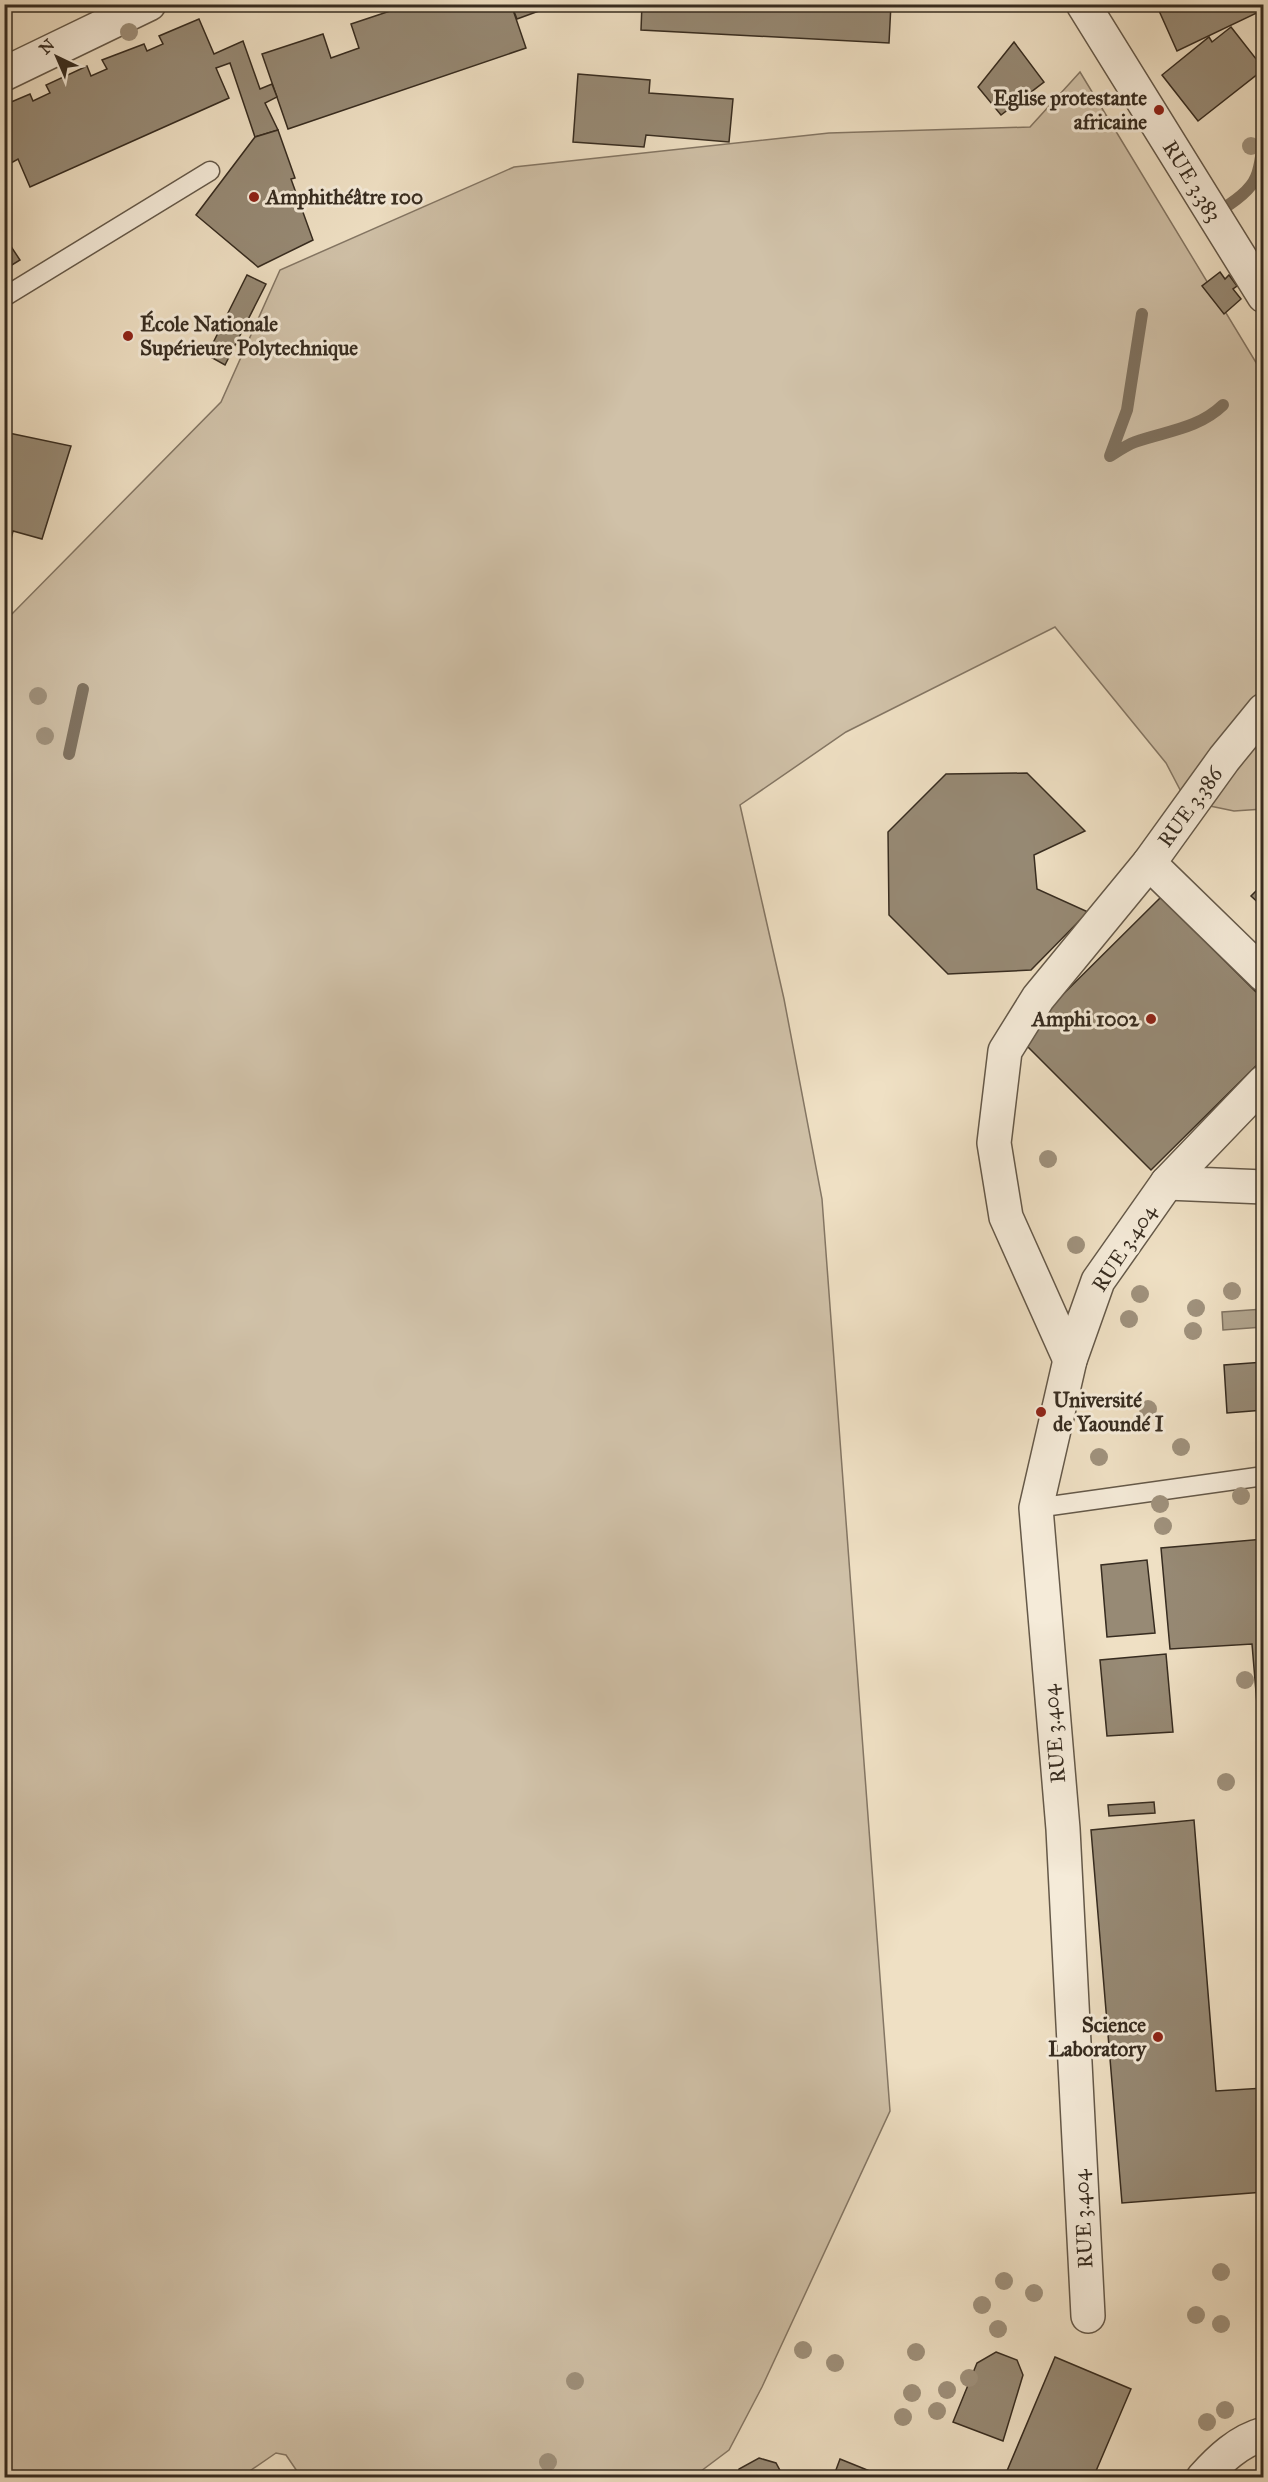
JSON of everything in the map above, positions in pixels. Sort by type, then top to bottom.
[{"type":"street","points":[[4,74],[149,4]]},
{"type":"street","name":"RUE 3.383","points":[[1083,4],[1263,296]]},
{"type":"street","name":"RUE 3.386","points":[[1263,710],[1224,759],[1149,863],[1263,975]]},
{"type":"street","points":[[1070,1359],[1006,1217],[994,1143],[1005,1051],[1038,998],[1149,863]]},
{"type":"street","points":[[1167,1183],[1263,1082]]},
{"type":"street","points":[[1167,1183],[1263,1187]]},
{"type":"street","name":"RUE 3.404","points":[[1088,2316],[1063,1829],[1036,1508],[1070,1359],[1098,1281],[1167,1183]]},
{"type":"street","points":[[1203,2478],[1226,2454],[1263,2434]]},
{"type":"lane","points":[[4,297],[210,171]]},
{"type":"lane","points":[[1036,1508],[1263,1476]]},
{"type":"shaded area","points":[[1080,72],[1263,374],[1263,809],[1234,811],[1186,801],[1166,763],[1055,627],[846,732],[740,805],[784,999],[822,1199],[890,2111],[762,2387],[729,2450],[693,2477],[301,2477],[286,2455],[276,2453],[241,2477],[5,2478],[5,621],[221,402],[280,270],[514,167],[829,133],[1030,127]]},
{"type":"shaded area","points":[[1263,1309],[1263,1327],[1223,1330],[1222,1312]]},
{"type":"building","points":[[411,4],[511,4],[526,48],[288,129],[262,54],[323,34],[331,58],[359,48],[351,24]]},
{"type":"building","points":[[511,4],[558,4],[517,19]]},
{"type":"building","points":[[642,4],[891,4],[889,43],[641,30]]},
{"type":"building","points":[[1156,4],[1260,4],[1263,10],[1177,51]]},
{"type":"building","points":[[199,19],[214,54],[243,41],[260,89],[272,84],[277,97],[265,103],[278,130],[255,137],[230,63],[216,68],[229,98],[30,187],[18,159],[4,167],[4,105],[30,94],[33,101],[50,93],[46,85],[87,66],[91,76],[107,69],[102,60],[144,44],[147,51],[163,44],[159,36]]},
{"type":"building","points":[[1231,27],[1264,69],[1198,121],[1162,75],[1209,37],[1212,42]]},
{"type":"building","points":[[1014,42],[1044,82],[1001,115],[978,87]]},
{"type":"building","points":[[578,74],[650,80],[649,93],[733,99],[729,142],[646,135],[644,147],[573,142]]},
{"type":"building","name":"Amphithéâtre 100","points":[[278,130],[295,178],[291,179],[313,240],[258,267],[196,215],[255,137]]},
{"type":"building","points":[[4,236],[20,260],[4,270]]},
{"type":"building","points":[[1220,272],[1225,279],[1229,275],[1237,286],[1233,289],[1241,299],[1224,314],[1202,286]]},
{"type":"building","points":[[247,275],[266,284],[225,365],[207,355]]},
{"type":"building","points":[[4,432],[71,446],[42,539],[13,531],[4,568]]},
{"type":"building","points":[[1027,773],[1085,831],[1034,855],[1037,889],[1088,912],[1031,970],[948,974],[889,915],[888,832],[946,774]]},
{"type":"building","points":[[1264,883],[1264,908],[1251,896]]},
{"type":"building","name":"Amphi 1002","points":[[1161,897],[1264,1000],[1264,1058],[1151,1170],[1019,1038]]},
{"type":"building","points":[[1264,1362],[1264,1410],[1227,1413],[1224,1365]]},
{"type":"building","points":[[1264,1539],[1264,1788],[1252,1644],[1170,1649],[1161,1548]]},
{"type":"building","points":[[1147,1560],[1155,1633],[1107,1637],[1101,1565]]},
{"type":"building","points":[[1166,1654],[1173,1732],[1107,1736],[1100,1660]]},
{"type":"building","points":[[1154,1802],[1155,1813],[1109,1816],[1108,1805]]},
{"type":"building","points":[[1194,1820],[1216,2091],[1264,2088],[1264,2192],[1122,2203],[1091,1830]]},
{"type":"building","points":[[996,2352],[1017,2360],[1023,2375],[1003,2441],[953,2422],[977,2363]]},
{"type":"building","points":[[1055,2357],[1131,2389],[1093,2478],[1004,2478]]},
{"type":"building","points":[[759,2458],[776,2463],[784,2478],[736,2478],[739,2469]]},
{"type":"building","points":[[840,2459],[887,2478],[833,2478]]},
{"type":"waterway","points":[[1214,214],[1238,198],[1253,183],[1259,168],[1264,140]]},
{"type":"waterway","points":[[1142,314],[1127,410],[1110,456],[1135,442],[1192,424],[1223,405]]},
{"type":"waterway","points":[[69,754],[83,689]]},
{"type":"place","name":"Eglise protestante africaine","points":[[1159,110]]},
{"type":"place","name":"Amphithéâtre 100","points":[[254,197]]},
{"type":"place","name":"École Nationale Supérieure Polytechnique","points":[[128,336]]},
{"type":"place","name":"Amphi 1002","points":[[1151,1019]]},
{"type":"place","name":"Université de Yaoundé I","points":[[1041,1412]]},
{"type":"place","name":"Science Laboratory","points":[[1158,2037]]}]
